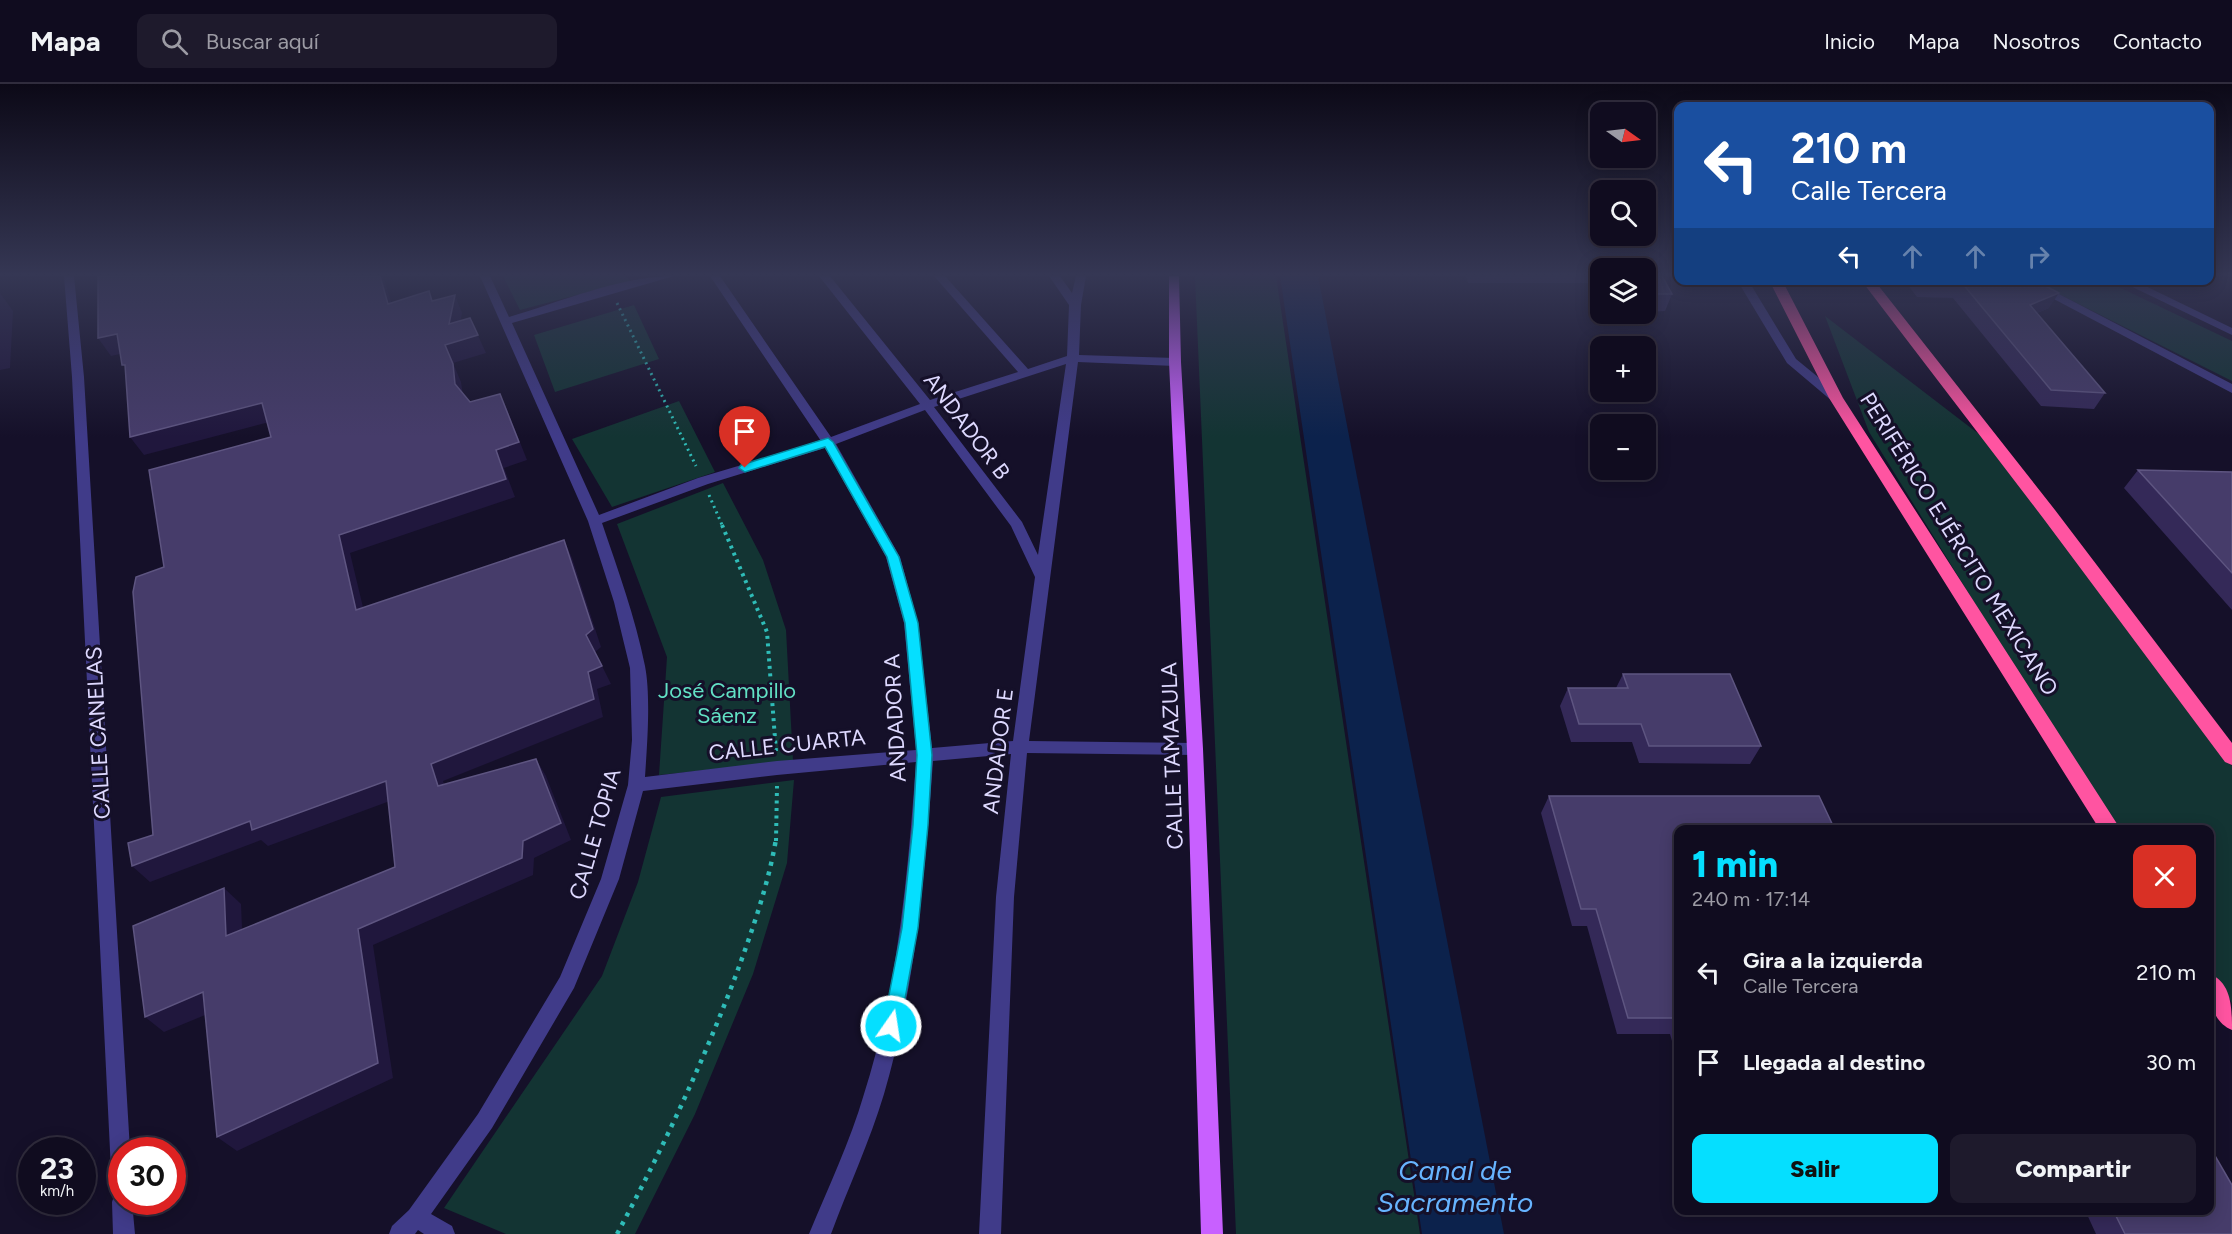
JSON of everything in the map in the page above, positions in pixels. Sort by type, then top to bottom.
[{"type":"highway","name":"PERIFÉRICO EJÉRCITO MEXICANO","points":[[1801,330],[1836,398],[2108,825]]},
{"type":"highway","points":[[1906,330],[2049,514],[2232,757]]},
{"type":"highway","points":[[2214,990],[2232,1019]]},
{"type":"main road","name":"CALLE TAMAZULA","points":[[1175,330],[1195,748],[1212,1234]]},
{"type":"street","name":"CALLE CANELAS","points":[[74,330],[79,389],[119,1137]]},
{"type":"street","name":"CALLE TOPIA","points":[[400,1234],[416,1217],[485,1121],[567,982],[610,879],[636,785],[640,740],[638,668],[621,603],[595,521],[510,330]]},
{"type":"street","name":"ANDADOR A","points":[[752,330],[828,442],[893,557],[911,623],[925,755],[921,825],[910,928],[897,1003],[874,1095],[820,1234]]},
{"type":"street","name":"ANDADOR B","points":[[867,330],[1017,525],[1044,579]]},
{"type":"street","points":[[987,330],[1024,372]]},
{"type":"street","name":"ANDADOR E","points":[[990,1234],[1004,922],[1020,747],[1044,579],[1074,330]]},
{"type":"street","points":[[1772,330],[1791,361],[1836,398]]},
{"type":"street","points":[[2118,330],[2232,389]]},
{"type":"street","points":[[595,521],[703,481],[852,435],[927,405],[1072,358],[1175,362]]},
{"type":"street","name":"CALLE CUARTA","points":[[636,785],[777,768],[1020,747],[1195,748]]},
{"type":"street","points":[[123,1215],[124,1234]]},
{"type":"street","points":[[416,1217],[444,1234]]},
{"type":"green space","points":[[552,330],[645,330],[659,359],[555,392],[534,335]]},
{"type":"green space","points":[[1197,330],[1284,330],[1420,1234],[1236,1234]]},
{"type":"green space","points":[[1830,330],[1843,330],[1984,438],[2232,766],[2232,1003],[2214,974],[2214,825],[2116,825],[2034,699],[1869,432]]},
{"type":"green space","points":[[2130,330],[2208,330],[2232,341],[2232,381]]},
{"type":"green space","points":[[679,401],[715,472],[612,507],[572,439]]},
{"type":"green space","name":"José Campillo Sáenz","points":[[723,483],[763,560],[786,630],[793,761],[659,775],[667,657],[617,524]]},
{"type":"green space","points":[[794,780],[787,863],[753,974],[695,1114],[635,1234],[506,1234],[444,1208],[602,976],[638,882],[661,797]]},
{"type":"water","name":"Canal de Sacramento","points":[[1288,330],[1328,330],[1504,1234],[1422,1234]]},
{"type":"building","points":[[98,330],[475,330],[478,335],[445,345],[453,364],[455,384],[470,402],[500,394],[519,442],[496,450],[506,479],[339,535],[356,610],[564,540],[593,629],[586,635],[602,666],[588,672],[594,699],[431,764],[438,786],[536,759],[561,823],[523,841],[522,858],[358,929],[378,1063],[217,1137],[203,992],[145,1017],[133,926],[224,888],[226,936],[395,867],[386,781],[252,830],[250,821],[132,866],[128,843],[153,835],[133,592],[136,577],[164,567],[149,470],[271,437],[262,403],[130,437],[125,365],[122,365],[117,334],[98,338]]},
{"type":"building","points":[[2001,330],[2051,330],[2105,393],[2051,390]]},
{"type":"building","points":[[2138,470],[2232,472],[2232,573]]},
{"type":"building","points":[[1623,674],[1730,674],[1761,746],[1649,746],[1641,724],[1579,724],[1568,688],[1628,688]]},
{"type":"building","points":[[1549,796],[1819,796],[1833,825],[1674,825],[1674,1018],[1628,1018],[1596,909],[1581,909]]},
{"type":"building","points":[[2214,1154],[2232,1185],[2232,1234],[2125,1234],[2116,1215],[2214,1215]]},
{"type":"route","points":[[745,468],[828,442],[893,557],[911,623],[925,755],[921,825],[910,928],[891,1026]]}]
